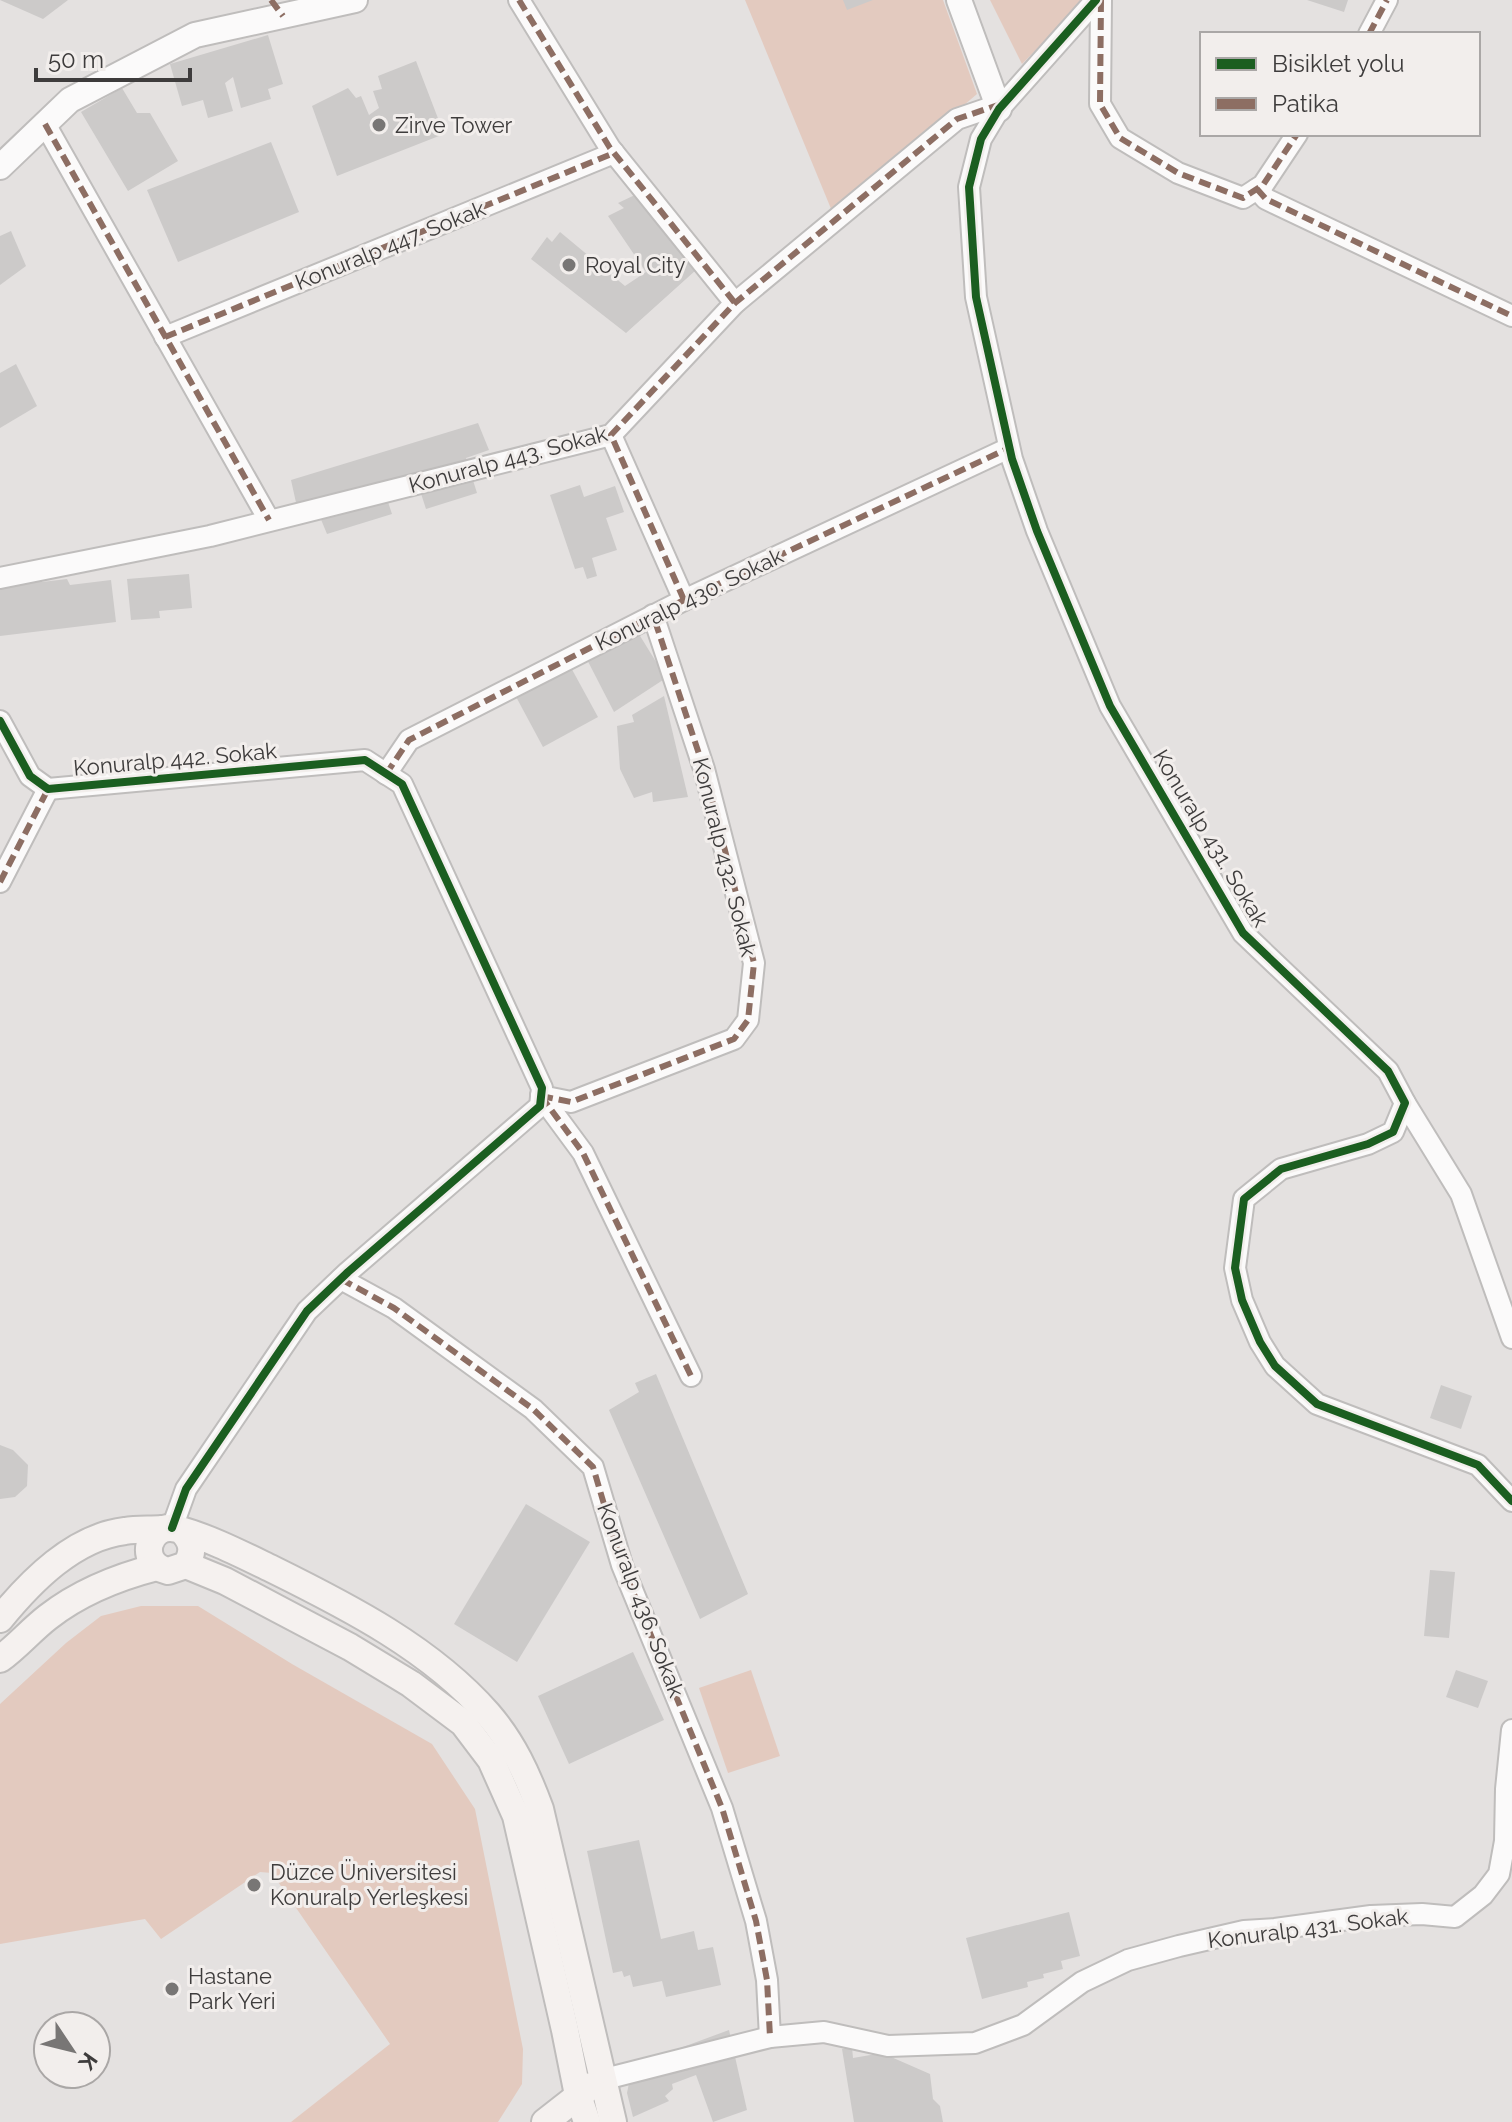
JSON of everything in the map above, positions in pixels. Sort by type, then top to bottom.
[{"type":"main road","points":[[172,1529],[189,1538],[192,1547],[186,1565]]},
{"type":"main road","points":[[172,1529],[151,1539],[152,1561],[157,1567],[168,1571],[186,1565],[225,1581],[350,1647],[411,1684],[463,1723],[491,1760],[516,1816],[578,2095],[587,2122]]},
{"type":"main road","points":[[0,1619],[21,1593],[46,1570],[90,1542],[123,1531],[172,1529],[219,1543],[350,1609],[423,1656],[460,1685],[489,1715],[521,1760],[540,1809],[613,2122]]},
{"type":"main road","points":[[0,1659],[49,1617],[93,1589],[121,1576],[157,1567]]},
{"type":"main road","points":[[545,2122],[601,2080]]},
{"type":"street","points":[[0,167],[70,100],[195,35],[277,8],[355,0]]},
{"type":"street","points":[[519,0],[614,153],[735,303]]},
{"type":"street","points":[[959,0],[999,107]]},
{"type":"street","points":[[1099,0],[1100,104],[1120,138],[1178,173],[1243,198],[1263,185],[1296,136]]},
{"type":"street","name":"Konuralp 431. Sokak","points":[[1099,0],[999,107],[981,139],[969,187],[976,297],[1009,448],[1037,531],[1110,706],[1243,933],[1388,1071],[1461,1194],[1512,1338]]},
{"type":"street","points":[[1370,32],[1387,0]]},
{"type":"street","name":"Konuralp 443. Sokak","points":[[0,578],[210,536],[611,435],[735,303],[957,119],[999,107]]},
{"type":"street","points":[[45,124],[269,520]]},
{"type":"street","name":"Konuralp 447. Sokak","points":[[165,337],[614,153]]},
{"type":"street","points":[[1257,189],[1266,199],[1512,316]]},
{"type":"street","points":[[611,435],[684,600]]},
{"type":"street","name":"Konuralp 430. Sokak","points":[[386,774],[409,740],[653,615],[1009,448]]},
{"type":"street","name":"Konuralp 432. Sokak","points":[[541,1096],[571,1102],[734,1039],[748,1020],[754,963],[704,769],[653,615]]},
{"type":"street","name":"Konuralp 442. Sokak","points":[[0,721],[30,776],[48,789],[365,760],[386,774]]},
{"type":"street","points":[[172,1529],[186,1489],[307,1311],[540,1106],[542,1088],[402,784],[386,774]]},
{"type":"street","points":[[0,882],[48,789]]},
{"type":"street","points":[[541,1096],[583,1153],[691,1376]]},
{"type":"street","points":[[1405,1103],[1393,1132],[1368,1144],[1281,1169],[1244,1199],[1235,1268],[1242,1300],[1260,1342],[1275,1366],[1317,1404],[1478,1465],[1512,1501]]},
{"type":"street","name":"Konuralp 436. Sokak","points":[[341,1279],[394,1308],[533,1409],[593,1467],[622,1565],[722,1808],[756,1921],[767,1980],[770,2037]]},
{"type":"street","name":"Konuralp 431. Sokak","points":[[601,2080],[770,2037],[824,2032],[888,2046],[975,2043],[1023,2025],[1082,1982],[1128,1960],[1179,1946],[1244,1931],[1371,1916],[1422,1914],[1455,1917],[1483,1895],[1499,1874],[1505,1841],[1512,1730]]},
{"type":"shaded area","points":[[745,0],[943,0],[977,94],[834,216]]},
{"type":"shaded area","points":[[990,0],[1085,0],[1022,64]]},
{"type":"shaded area","name":"Düzce Üniversitesi Konuralp Yerleşkesi","points":[[141,1606],[198,1606],[432,1744],[475,1809],[523,2049],[522,2084],[498,2122],[291,2122],[390,2044],[272,1873],[260,1872],[161,1939],[145,1919],[0,1944],[0,1704],[66,1643],[101,1616]]},
{"type":"shaded area","points":[[751,1670],[780,1756],[728,1773],[699,1688]]},
{"type":"building","points":[[0,0],[68,0],[43,19]]},
{"type":"building","points":[[843,0],[873,0],[847,10]]},
{"type":"building","points":[[1307,0],[1348,0],[1344,12]]},
{"type":"building","points":[[268,35],[283,84],[268,89],[271,99],[241,108],[233,77],[225,83],[233,111],[208,118],[203,100],[182,106],[170,64]]},
{"type":"building","name":"Zirve Tower","points":[[416,61],[444,134],[337,176],[312,106],[348,88],[356,98],[361,96],[369,115],[379,108],[373,91],[382,89],[378,76]]},
{"type":"building","points":[[122,88],[137,113],[150,113],[178,161],[128,191],[81,112]]},
{"type":"building","points":[[271,142],[299,212],[178,262],[147,190]]},
{"type":"building","name":"Royal City","points":[[637,194],[696,270],[626,333],[531,259],[547,237],[552,242],[560,232],[625,286],[646,272],[608,216],[624,208],[618,203]]},
{"type":"building","points":[[11,231],[26,266],[0,285],[0,236]]},
{"type":"building","points":[[16,364],[37,406],[0,428],[0,373]]},
{"type":"building","points":[[478,423],[489,450],[466,458],[477,493],[426,509],[416,478],[383,487],[392,514],[327,534],[320,517],[301,525],[291,480]]},
{"type":"building","points":[[580,485],[584,497],[615,486],[624,512],[606,518],[617,550],[592,558],[597,576],[587,579],[583,567],[575,569],[550,495]]},
{"type":"building","points":[[189,574],[192,608],[159,611],[160,618],[131,620],[127,579]]},
{"type":"building","points":[[41,576],[42,582],[67,579],[70,585],[111,580],[116,622],[0,636],[0,581]]},
{"type":"building","points":[[629,618],[666,678],[614,712],[580,646]]},
{"type":"building","points":[[569,664],[598,717],[543,747],[514,693]]},
{"type":"building","points":[[664,696],[688,797],[653,802],[652,792],[634,798],[620,769],[617,726],[634,722],[632,715]]},
{"type":"building","points":[[656,1374],[748,1594],[700,1619],[609,1410],[639,1392],[635,1383]]},
{"type":"building","points":[[1441,1385],[1472,1396],[1461,1429],[1430,1418]]},
{"type":"building","points":[[0,1445],[13,1450],[28,1465],[27,1486],[15,1497],[0,1499]]},
{"type":"building","points":[[526,1504],[590,1542],[517,1662],[454,1624]]},
{"type":"building","points":[[1430,1570],[1455,1572],[1449,1638],[1424,1636]]},
{"type":"building","points":[[633,1652],[664,1720],[569,1764],[538,1696]]},
{"type":"building","points":[[1456,1670],[1488,1681],[1478,1708],[1446,1697]]},
{"type":"building","points":[[639,1840],[661,1939],[694,1931],[698,1950],[713,1947],[721,1985],[666,1997],[662,1981],[633,1987],[630,1975],[624,1977],[622,1971],[613,1973],[587,1851]]},
{"type":"building","points":[[1069,1912],[1080,1956],[1061,1961],[1063,1969],[1027,1982],[1028,1987],[982,1999],[966,1938]]},
{"type":"building","points":[[729,2030],[747,2110],[713,2122],[696,2075],[672,2084],[673,2089],[665,2096],[669,2101],[633,2117],[627,2093],[629,2083],[645,2061]]},
{"type":"building","points":[[852,2047],[853,2058],[882,2053],[930,2074],[933,2099],[940,2106],[943,2122],[854,2122],[842,2049]]},
{"type":"marked path","points":[[271,0],[283,16]]},
{"type":"marked path","points":[[519,0],[610,148],[735,303]]},
{"type":"marked path","points":[[1101,0],[1100,104],[1120,138],[1178,173],[1243,198],[1263,185],[1296,136]]},
{"type":"marked path","points":[[1370,32],[1387,0]]},
{"type":"marked path","points":[[684,600],[611,435],[735,303],[957,119],[998,105]]},
{"type":"marked path","points":[[45,124],[269,520]]},
{"type":"marked path","points":[[165,337],[614,153]]},
{"type":"marked path","points":[[1257,189],[1266,199],[1512,316]]},
{"type":"marked path","points":[[386,774],[409,740],[684,600],[1009,448]]},
{"type":"marked path","points":[[541,1096],[571,1102],[734,1039],[748,1020],[754,963],[704,769],[653,615]]},
{"type":"marked path","points":[[0,882],[48,789]]},
{"type":"marked path","points":[[541,1096],[583,1153],[691,1376]]},
{"type":"marked path","points":[[341,1279],[394,1308],[533,1409],[593,1467],[622,1565],[722,1808],[756,1921],[767,1980],[770,2037]]},
{"type":"cycle path","points":[[1096,0],[999,109],[981,139],[969,187],[976,297],[1012,459],[1037,531],[1110,706],[1243,933],[1388,1071],[1405,1103],[1393,1132],[1368,1144],[1281,1169],[1244,1199],[1235,1268],[1242,1300],[1260,1342],[1275,1366],[1317,1404],[1478,1465],[1512,1501]]},
{"type":"cycle path","points":[[0,721],[30,776],[48,789],[365,760],[402,784],[542,1088],[540,1106],[307,1311],[186,1489],[172,1528]]},
{"type":"place","name":"Zirve Tower","points":[[379,125]]},
{"type":"place","name":"Royal City","points":[[569,265]]},
{"type":"place","name":"Düzce Üniversitesi Konuralp Yerleşkesi","points":[[254,1885]]},
{"type":"place","name":"Hastane Park Yeri","points":[[172,1989]]}]
